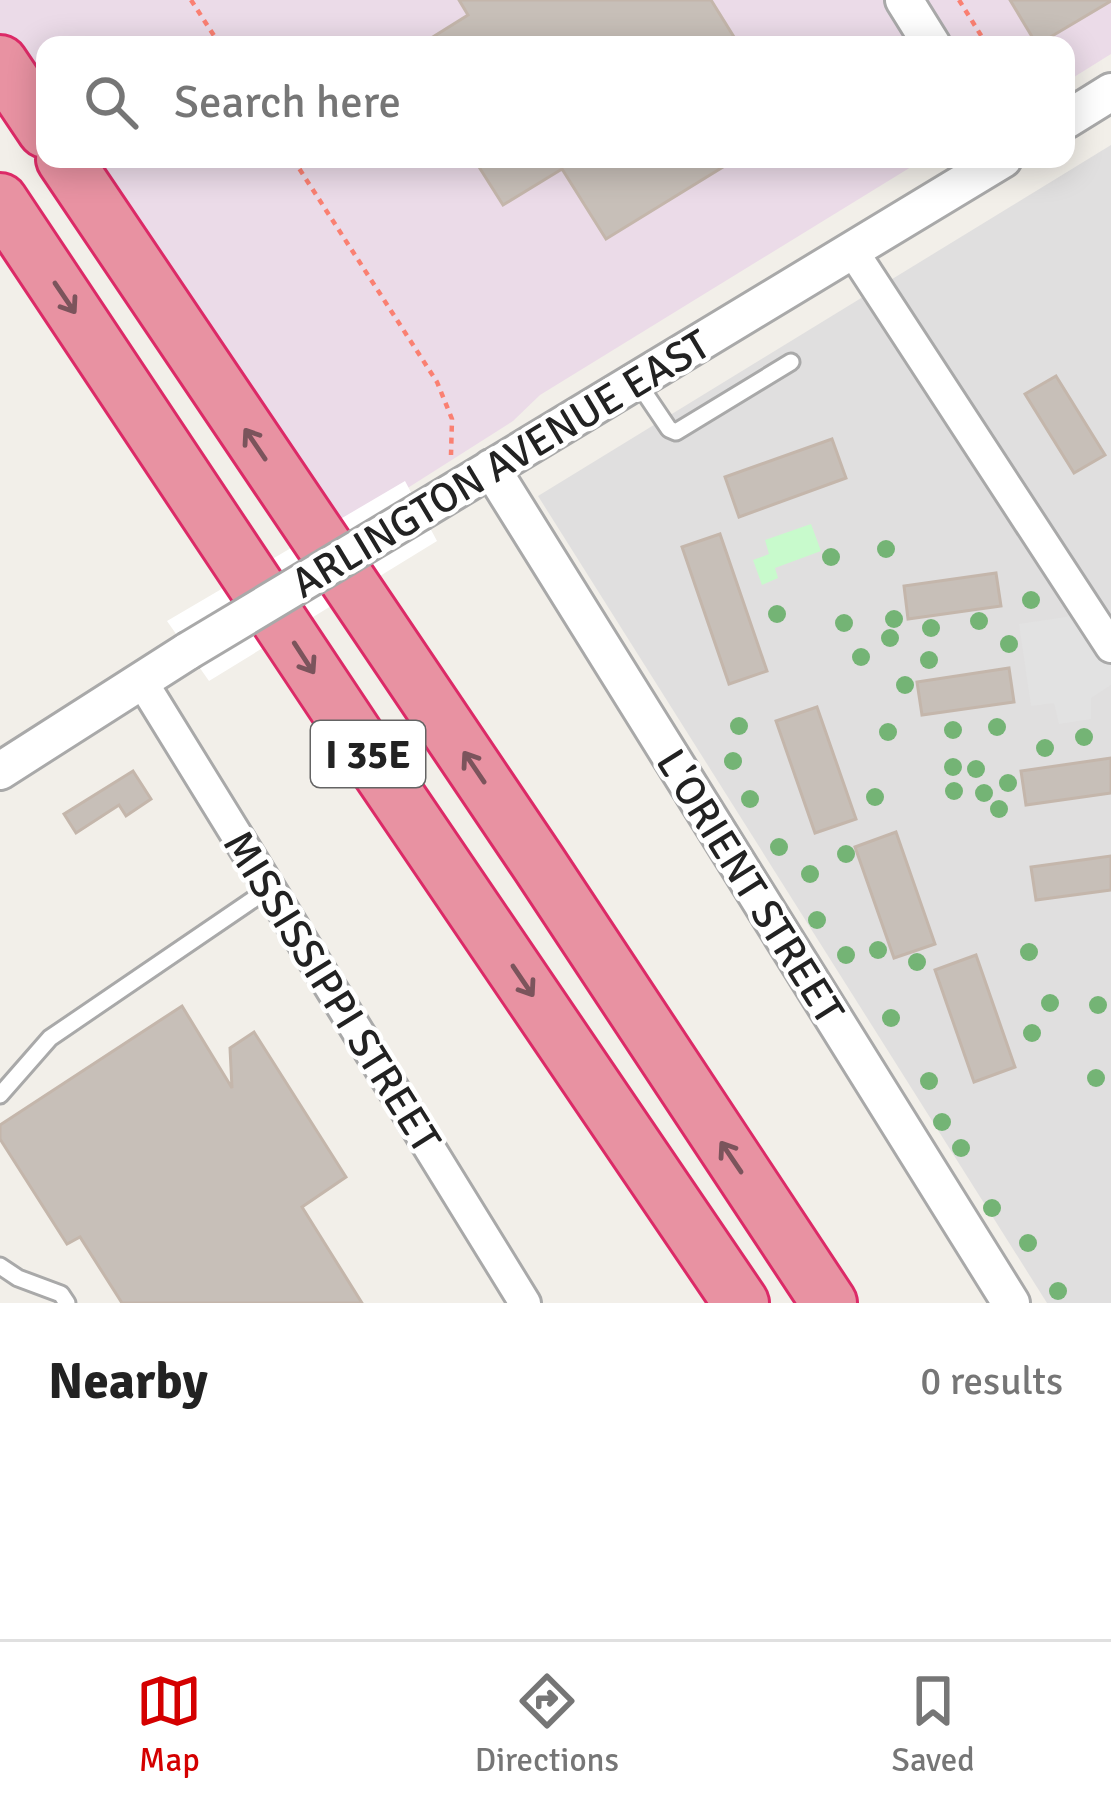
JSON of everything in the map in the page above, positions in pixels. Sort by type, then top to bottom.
[{"type":"highway","points":[[0,63],[36,117]]},
{"type":"highway","name":"I 35E","points":[[70,168],[829,1303]]},
{"type":"highway","name":"I 35E","points":[[0,201],[741,1303]]},
{"type":"highway","points":[[778,1227],[846,1303]]},
{"type":"street","points":[[904,0],[926,36]]},
{"type":"street","points":[[1075,114],[1111,92]]},
{"type":"street","name":"ARLINGTON AVENUE EAST","points":[[0,771],[188,651],[988,168]]},
{"type":"street","points":[[852,250],[1111,647]]},
{"type":"street","name":"L'ORIENT STREET","points":[[491,468],[1011,1303]]},
{"type":"street","name":"MISSISSIPPI STREET","points":[[141,680],[525,1303]]},
{"type":"lane","points":[[637,380],[669,429],[676,432],[790,362]]},
{"type":"lane","points":[[0,1095],[50,1038],[270,888]]},
{"type":"lane","points":[[0,1266],[62,1294],[68,1303]]},
{"type":"path","points":[[191,0],[214,36]]},
{"type":"path","points":[[959,0],[981,36]]},
{"type":"path","points":[[299,168],[436,382],[452,419],[448,462]]},
{"type":"shaded area","points":[[0,0],[1111,0],[1111,54],[1075,76],[1075,36],[36,36],[36,97],[0,45]]},
{"type":"shaded area","points":[[1111,145],[1111,1303],[1047,1303],[538,496]]},
{"type":"shaded area","points":[[84,168],[909,168],[540,395],[513,421],[384,503],[332,530]]},
{"type":"shaded area","points":[[1085,606],[1111,647],[1111,685],[1091,698],[1091,719],[1059,724],[1054,703],[1031,706],[1019,624],[1066,617]]},
{"type":"green space","points":[[811,524],[821,551],[775,568],[778,578],[762,585],[753,560],[769,554],[765,540]]},
{"type":"pier","points":[[405,481],[437,541],[209,681],[167,621]]},
{"type":"building","points":[[459,0],[711,0],[733,36],[434,36],[468,15]]},
{"type":"building","points":[[1010,0],[1111,0],[1052,36],[1032,36]]},
{"type":"building","points":[[480,168],[721,168],[606,239],[562,169],[503,205]]},
{"type":"building","points":[[1056,376],[1105,455],[1074,473],[1025,394]]},
{"type":"building","points":[[832,439],[846,478],[739,517],[725,477]]},
{"type":"building","points":[[720,534],[767,671],[729,684],[682,547]]},
{"type":"building","points":[[996,573],[1001,606],[908,619],[904,586]]},
{"type":"building","points":[[1009,668],[1014,702],[922,715],[917,682]]},
{"type":"building","points":[[817,707],[856,819],[815,833],[776,721]]},
{"type":"building","points":[[1111,758],[1111,793],[1026,805],[1021,771]]},
{"type":"building","points":[[133,771],[151,799],[126,816],[119,805],[76,833],[64,814]]},
{"type":"building","points":[[896,832],[935,944],[894,958],[855,847]]},
{"type":"building","points":[[1111,856],[1111,890],[1036,900],[1031,867]]},
{"type":"building","points":[[976,955],[1015,1067],[974,1082],[935,970]]},
{"type":"building","points":[[182,1006],[232,1088],[230,1048],[254,1032],[346,1177],[302,1207],[362,1303],[122,1303],[80,1237],[67,1244],[0,1139],[0,1125]]}]
